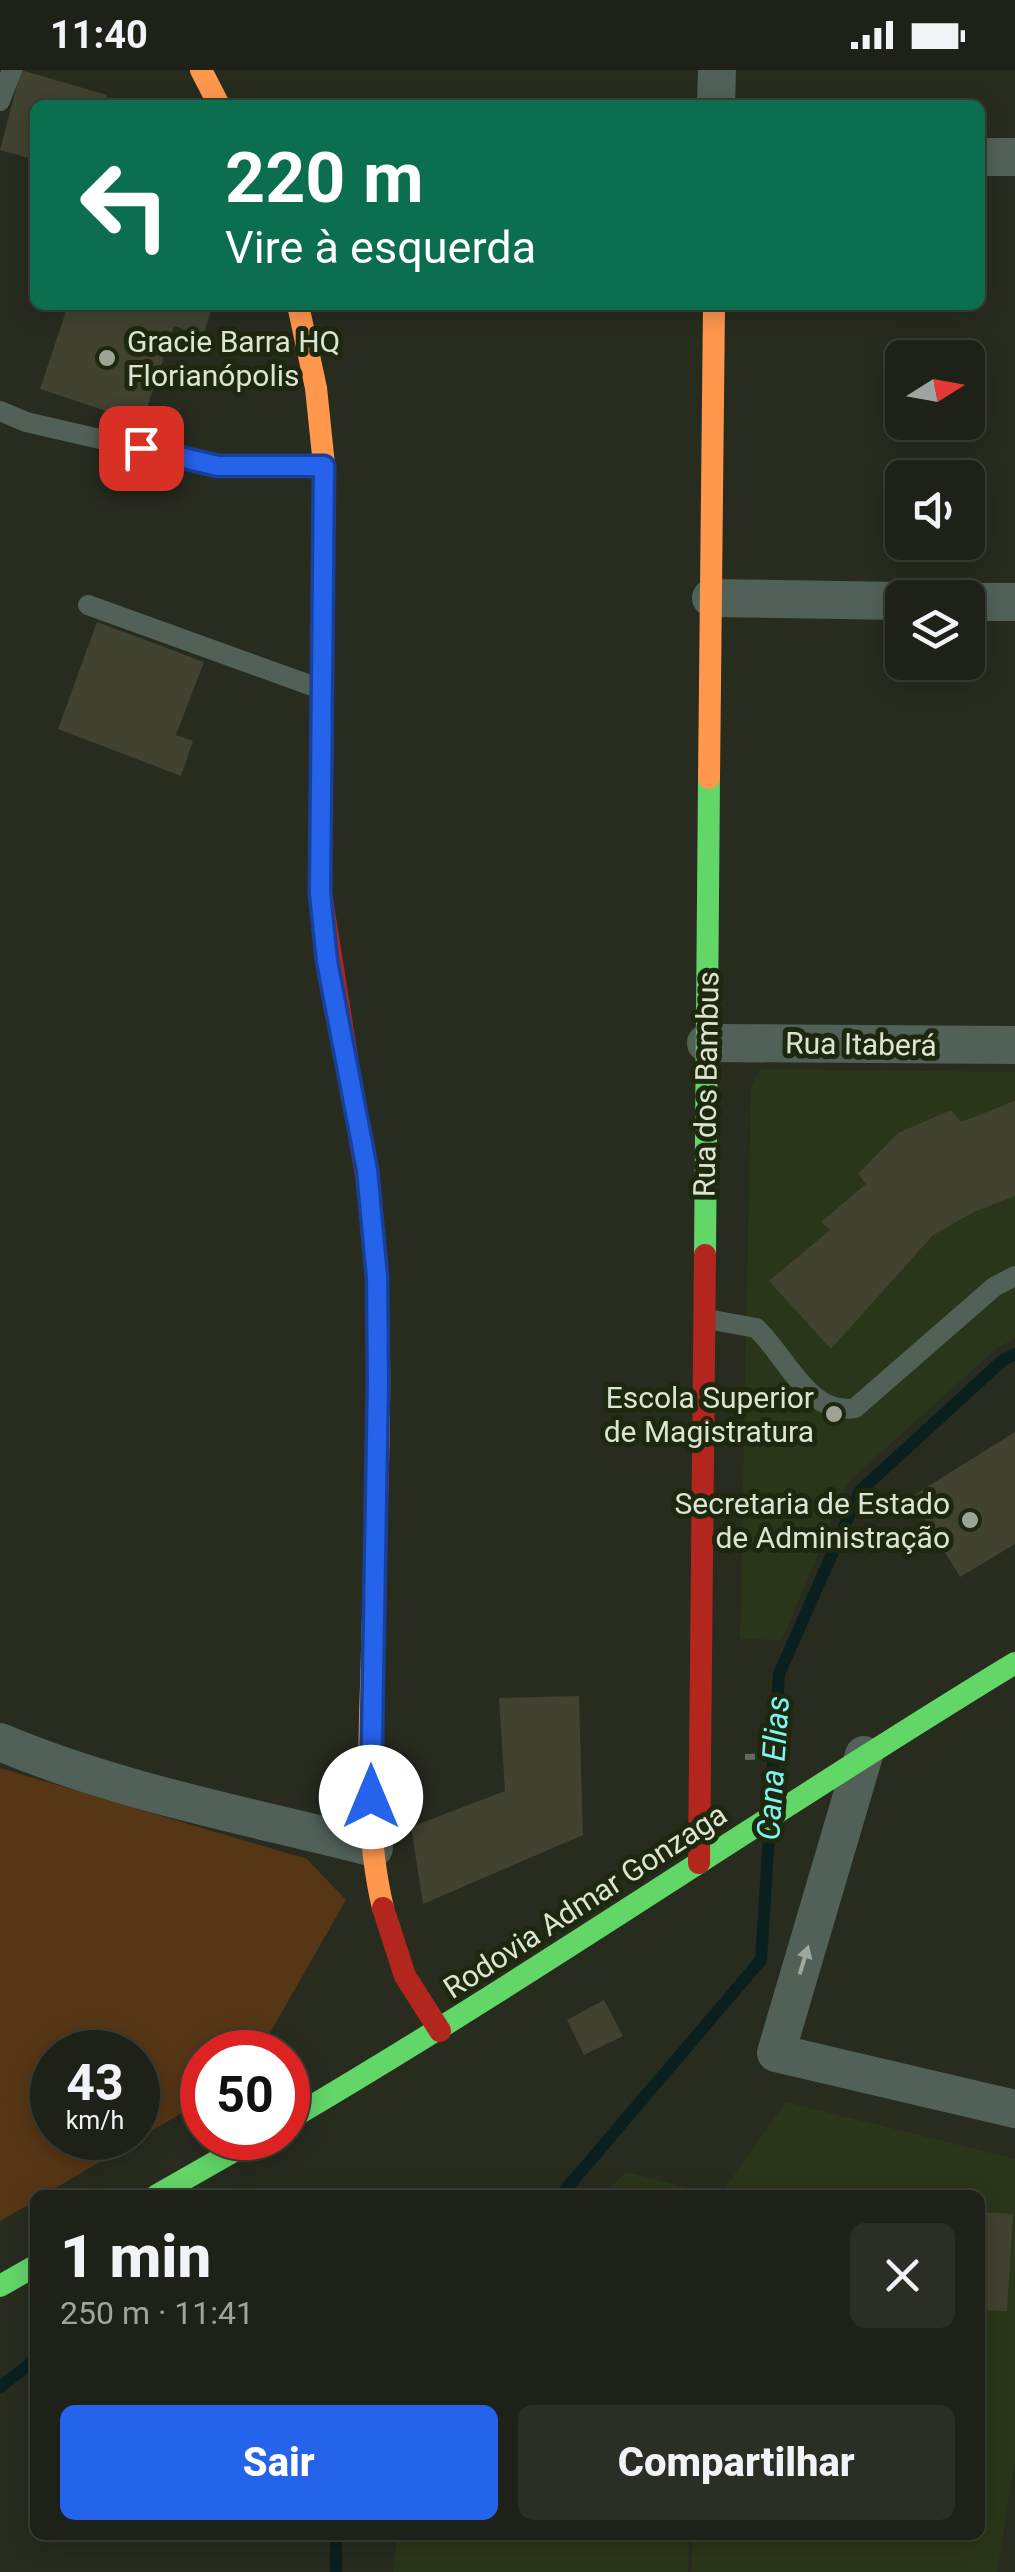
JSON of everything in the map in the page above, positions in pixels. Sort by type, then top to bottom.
[{"type":"main road","points":[[201,70],[216,100]]},
{"type":"main road","points":[[299,310],[316,388],[324,466],[320,893],[325,944],[367,1170],[377,1277],[370,1724],[374,1848],[383,1908],[400,1966],[440,2032]]},
{"type":"main road","name":"Rua dos Bambus","points":[[699,1863],[714,310]]},
{"type":"main road","name":"Rodovia Admar Gonzaga","points":[[310,2107],[440,2032],[766,1818],[1015,1663]]},
{"type":"main road","points":[[167,2190],[219,2160]]},
{"type":"main road","points":[[0,2286],[30,2269]]},
{"type":"street","points":[[716,70],[716,100]]},
{"type":"street","points":[[985,157],[1015,157]]},
{"type":"street","points":[[711,598],[885,601]]},
{"type":"street","points":[[985,602],[1015,602]]},
{"type":"street","name":"Rua Itaberá","points":[[706,1043],[1015,1046]]},
{"type":"street","points":[[0,1742],[40,1759],[130,1786],[374,1848]]},
{"type":"street","points":[[864,1756],[776,2053],[1015,2109]]},
{"type":"lane","points":[[0,102],[12,70]]},
{"type":"lane","points":[[0,411],[26,422],[218,466],[324,466]]},
{"type":"lane","points":[[88,605],[321,689]]},
{"type":"lane","points":[[704,1319],[756,1328],[798,1380],[830,1407],[845,1410],[855,1408],[994,1287],[1015,1276]]},
{"type":"shaded area","name":"Escola Superior de Magistratura","points":[[761,1069],[1015,1072],[1015,1339],[998,1347],[848,1482],[782,1640],[740,1639],[751,1085]]},
{"type":"shaded area","points":[[0,1768],[307,1859],[346,1900],[272,2030],[180,2030],[180,2114],[160,2126],[160,2030],[30,2030],[30,2160],[103,2160],[52,2190],[30,2190],[30,2204],[0,2221]]},
{"type":"shaded area","points":[[786,2102],[1015,2159],[1015,2461],[997,2572],[691,2572],[693,2540],[985,2540],[985,2190],[724,2190]]},
{"type":"shaded area","points":[[626,2172],[695,2190],[608,2190]]},
{"type":"shaded area","points":[[396,2540],[689,2540],[688,2572],[393,2572]]},
{"type":"building","points":[[21,70],[107,95],[106,100],[30,100],[30,159],[0,150]]},
{"type":"building","name":"Gracie Barra HQ Florianópolis","points":[[66,310],[211,310],[203,336],[174,326],[142,423],[40,389]]},
{"type":"building","points":[[97,622],[204,662],[176,735],[193,741],[181,776],[58,729]]},
{"type":"building","points":[[1015,1101],[1015,1196],[974,1212],[933,1235],[831,1349],[769,1281],[830,1230],[821,1222],[866,1184],[858,1174],[898,1133],[951,1110],[961,1122]]},
{"type":"building","name":"Secretaria de Estado de Administração","points":[[1015,1432],[1015,1544],[960,1577],[911,1497]]},
{"type":"building","points":[[579,1696],[583,1835],[423,1904],[411,1827],[505,1791],[499,1698]]},
{"type":"building","points":[[604,2000],[623,2036],[584,2055],[567,2020]]},
{"type":"building","points":[[985,2212],[1013,2214],[1007,2311],[985,2310]]},
{"type":"waterway","name":"Cana Elias","points":[[771,1796],[779,1674],[860,1491],[1003,1360],[1015,1354]]},
{"type":"waterway","name":"Cana Elias","points":[[565,2190],[761,1960],[769,1836]]},
{"type":"waterway","points":[[0,2387],[30,2364]]},
{"type":"waterway","points":[[336,2540],[336,2572]]},
{"type":"traffic: fast","points":[[705,1255],[709,778]]},
{"type":"traffic: fast","points":[[310,2107],[1015,1663]]},
{"type":"traffic: fast","points":[[166,2190],[218,2160]]},
{"type":"traffic: fast","points":[[0,2286],[30,2269]]},
{"type":"traffic: slow","points":[[201,70],[216,100]]},
{"type":"traffic: slow","points":[[299,310],[316,388],[324,465],[322,786]]},
{"type":"traffic: slow","points":[[709,778],[714,310]]},
{"type":"traffic: slow","points":[[368,1189],[379,1362],[369,1780],[383,1908]]},
{"type":"traffic: jam","points":[[322,786],[321,893],[368,1189]]},
{"type":"traffic: jam","points":[[699,1863],[705,1255]]},
{"type":"traffic: jam","points":[[383,1908],[405,1976],[440,2031]]},
{"type":"place","name":"Gracie Barra HQ Florianópolis","points":[[107,358]]},
{"type":"place","name":"Escola Superior de Magistratura","points":[[834,1414]]},
{"type":"place","name":"Secretaria de Estado de Administração","points":[[970,1520]]},
{"type":"route","points":[[141,448],[218,466],[324,466],[320,893],[327,961],[367,1170],[377,1277],[371,1797]]}]
